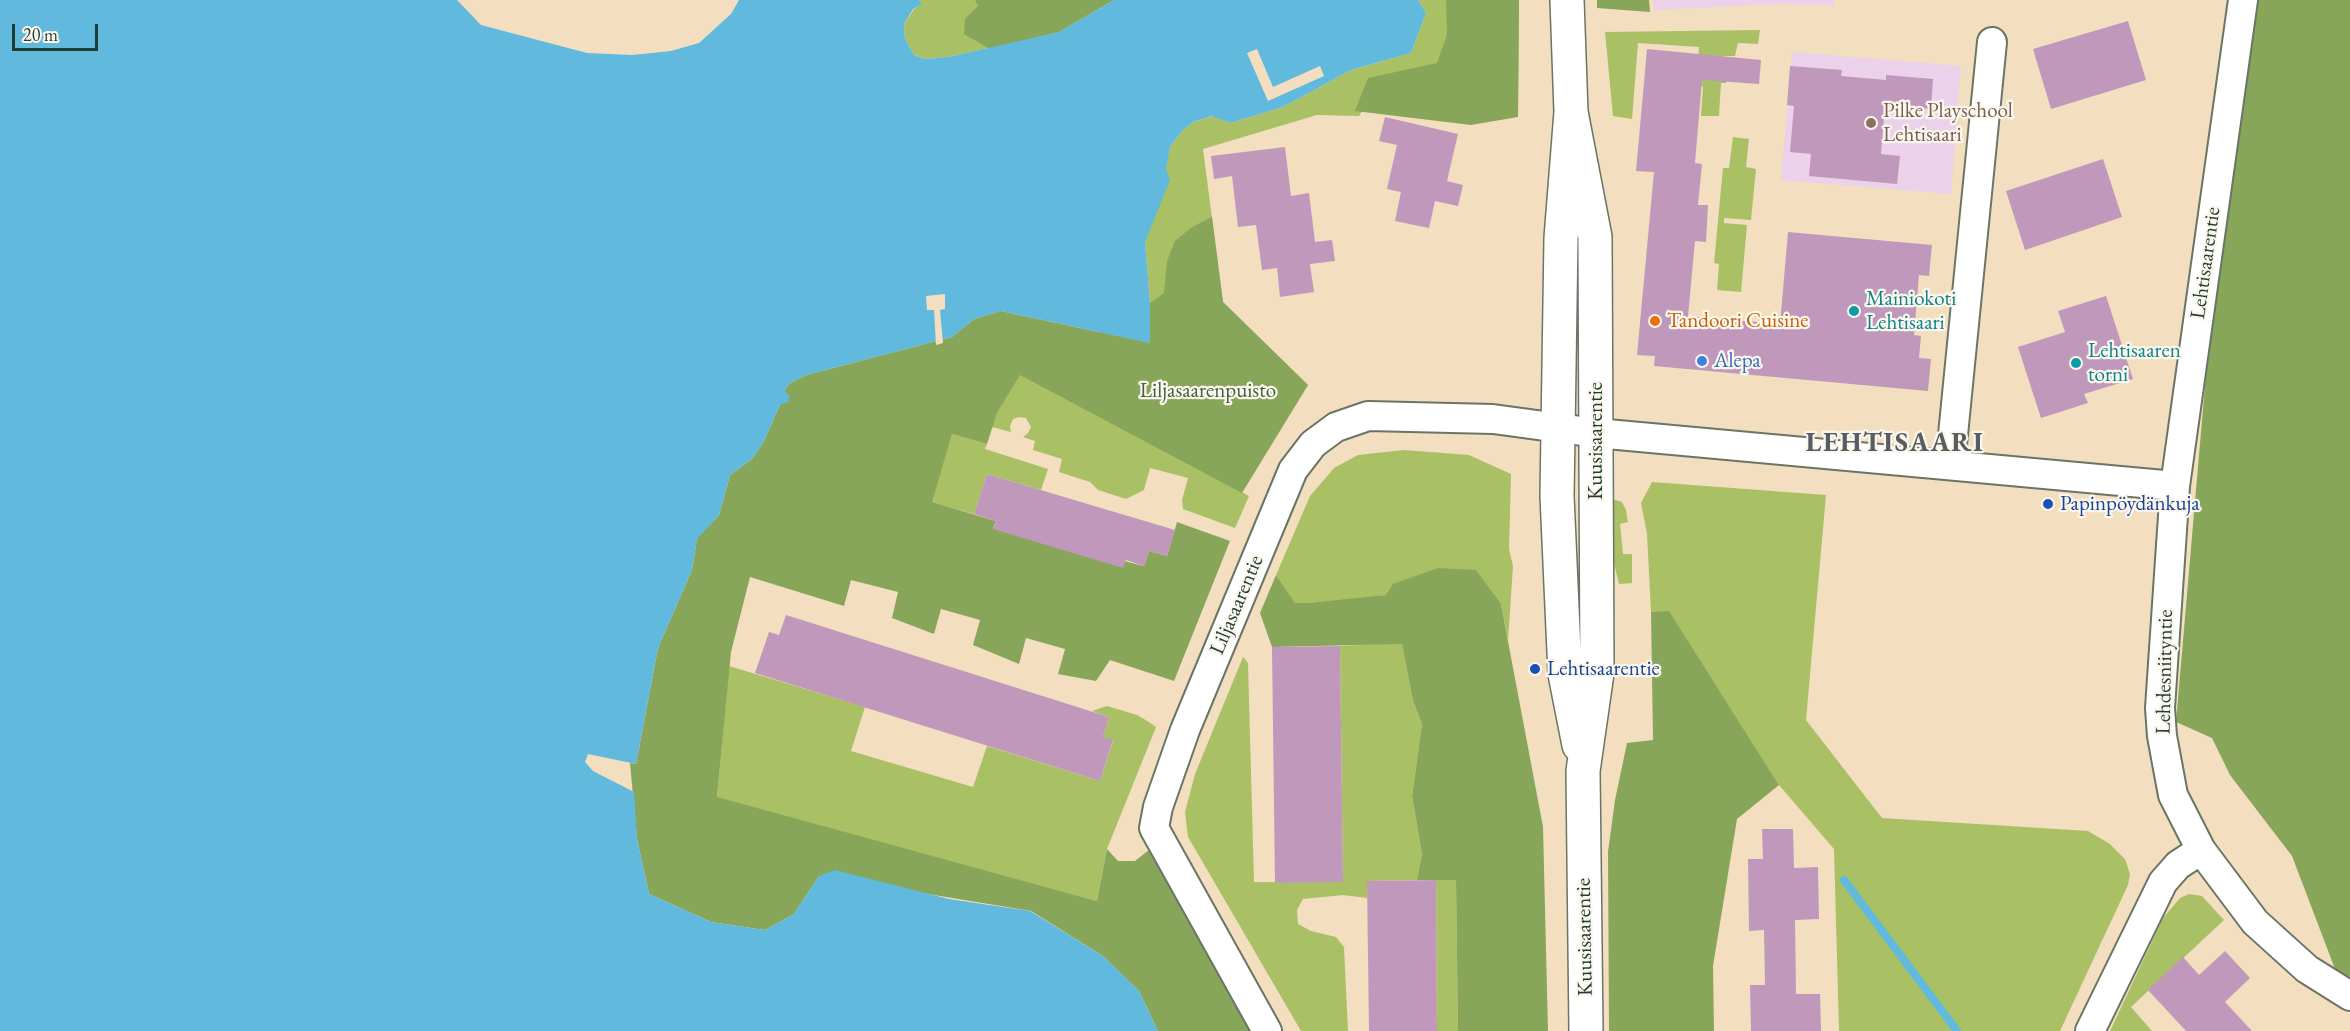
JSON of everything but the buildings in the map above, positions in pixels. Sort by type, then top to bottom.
[{"type":"main road","name":"Kuusisaarentie","points":[[1567,0],[1571,112],[1561,238],[1557,496],[1565,674],[1583,771]]},
{"type":"main road","name":"Kuusisaarentie","points":[[1571,112],[1595,237],[1597,673],[1583,771],[1586,1031]]},
{"type":"street","name":"Lehtisaarentie","points":[[2175,486],[2243,0]]},
{"type":"street","points":[[1950,465],[1992,42]]},
{"type":"street","name":"Liljasaarentie","points":[[1267,1031],[1154,828],[1158,807],[1185,730],[1293,470],[1313,444],[1336,427],[1368,416],[1493,419],[1596,433]]},
{"type":"street","points":[[1596,433],[2175,486]]},
{"type":"street","name":"Lehdesniityntie","points":[[2175,486],[2160,708],[2165,761],[2173,795],[2201,850],[2255,921],[2307,969],[2350,996]]},
{"type":"street","points":[[2090,1031],[2163,882],[2178,865],[2201,850]]},
{"type":"shaded area","points":[[1654,0],[1834,0],[1834,5],[1774,4],[1654,10]]},
{"type":"shaded area","name":"Pilke Playschool Lehtisaari","points":[[1792,52],[1961,66],[1951,194],[1781,180]]},
{"type":"green space","points":[[919,0],[1113,0],[1059,32],[948,57],[925,59],[914,55],[905,39],[904,24],[914,9],[921,4]]},
{"type":"green space","points":[[975,0],[1114,0],[1059,32],[990,49],[964,34],[965,19],[978,6]]},
{"type":"green space","name":"Liljasaarenpuisto","points":[[1418,0],[1519,0],[1518,117],[1473,104],[1371,96],[1359,116],[1317,115],[1203,149],[1223,302],[1308,385],[1242,492],[1249,496],[1235,528],[1183,509],[1182,500],[1188,478],[1150,468],[1144,490],[1126,499],[1098,490],[1090,482],[1059,472],[1062,459],[1033,450],[1035,441],[1023,437],[1031,427],[1026,418],[1013,419],[1010,426],[1011,432],[992,427],[997,413],[1019,375],[1150,303],[1145,242],[1170,147],[1182,131],[1193,122],[1213,116],[1230,123],[1283,107],[1351,70],[1411,53],[1426,13]]},
{"type":"green space","points":[[1446,0],[1519,0],[1518,117],[1471,125],[1355,111],[1368,78],[1437,63],[1447,35]]},
{"type":"green space","points":[[1597,0],[1649,0],[1650,12],[1597,8]]},
{"type":"green space","points":[[2258,0],[2350,0],[2350,977],[2335,969],[2292,856],[2230,775],[2212,738],[2176,722],[2209,339]]},
{"type":"green space","points":[[1760,30],[1758,44],[1738,43],[1735,56],[1722,56],[1721,67],[1726,68],[1726,83],[1721,83],[1719,116],[1701,116],[1703,86],[1697,85],[1699,47],[1638,43],[1632,119],[1613,116],[1605,32]]},
{"type":"green space","points":[[1733,137],[1749,139],[1746,167],[1756,169],[1751,220],[1724,218],[1724,223],[1747,225],[1741,292],[1717,290],[1719,264],[1714,263],[1723,168],[1729,168]]},
{"type":"green space","points":[[1212,217],[1223,302],[1308,385],[1242,493],[1020,375],[997,413],[987,444],[952,434],[932,502],[996,521],[993,528],[1144,566],[1149,551],[1167,556],[1177,522],[1230,541],[1174,681],[1110,660],[1096,681],[1058,674],[1065,649],[1026,638],[1019,664],[973,645],[980,620],[941,609],[934,634],[892,618],[898,592],[851,580],[844,606],[750,577],[731,652],[717,797],[1097,901],[1107,849],[1118,861],[1135,861],[1150,849],[1255,1031],[1158,1031],[1139,991],[1103,956],[1031,911],[819,876],[794,914],[765,930],[711,922],[649,894],[637,839],[630,763],[636,764],[658,648],[692,570],[697,538],[719,515],[730,475],[752,459],[763,443],[784,391],[790,383],[806,375],[952,337],[974,319],[1001,311],[1150,343],[1150,303],[1164,293],[1167,261],[1175,241],[1192,227]]},
{"type":"green space","points":[[952,434],[987,444],[985,449],[1048,469],[1041,490],[987,474],[974,514],[931,502]]},
{"type":"green space","points":[[1404,450],[1469,455],[1511,474],[1509,549],[1513,566],[1508,640],[1501,604],[1386,595],[1345,601],[1295,604],[1276,575],[1310,496],[1334,468],[1358,455]]},
{"type":"green space","points":[[1652,482],[1826,495],[1806,720],[1882,818],[2088,831],[2110,844],[2125,859],[2130,874],[2128,885],[2060,1031],[1839,1031],[1834,849],[1779,785],[1669,612],[1651,612],[1647,534],[1641,503]]},
{"type":"green space","points":[[1604,501],[1622,502],[1626,510],[1628,522],[1620,524],[1623,554],[1632,554],[1632,583],[1619,584],[1605,526]]},
{"type":"green space","points":[[1438,568],[1476,570],[1501,604],[1543,827],[1548,1031],[1458,1031],[1456,880],[1417,880],[1422,854],[1412,796],[1422,724],[1413,701],[1402,644],[1272,647],[1260,613],[1276,575],[1295,603],[1309,603],[1386,595],[1393,584]]},
{"type":"green space","points":[[1669,611],[1779,785],[1737,819],[1713,966],[1714,1031],[1609,1031],[1608,852],[1615,800],[1627,743],[1653,740],[1651,612]]},
{"type":"green space","points":[[1402,643],[1413,701],[1422,724],[1412,796],[1422,854],[1417,880],[1368,881],[1367,898],[1343,895],[1303,899],[1297,910],[1298,924],[1311,931],[1336,937],[1344,947],[1348,1031],[1301,1031],[1188,837],[1185,812],[1195,774],[1243,657],[1248,663],[1254,882],[1343,882],[1340,646]]},
{"type":"green space","points":[[729,666],[865,707],[851,751],[973,787],[987,746],[1100,781],[1113,741],[1103,737],[1109,717],[1092,711],[1107,706],[1137,715],[1149,722],[1156,727],[1107,849],[1097,901],[717,798]]},
{"type":"green space","points":[[1456,879],[1458,1031],[1437,1031],[1436,880]]},
{"type":"green space","points":[[2189,894],[2202,896],[2224,920],[2131,1007],[2152,1031],[2110,1031],[2163,918],[2180,898]]},
{"type":"water","points":[[0,0],[457,0],[481,25],[587,53],[632,55],[671,51],[699,43],[731,14],[739,0],[919,0],[922,4],[913,9],[904,24],[905,39],[914,55],[925,59],[948,57],[1059,32],[1114,0],[1418,0],[1426,13],[1411,53],[1351,70],[1283,107],[1230,123],[1212,116],[1193,122],[1182,131],[1170,147],[1166,169],[1170,180],[1145,242],[1150,303],[1150,343],[1001,311],[974,319],[952,337],[806,375],[790,383],[784,391],[789,395],[789,402],[780,405],[763,443],[752,459],[730,475],[719,515],[697,539],[692,570],[658,648],[636,764],[588,754],[585,762],[593,771],[634,792],[637,839],[649,894],[711,922],[765,930],[794,914],[819,876],[835,870],[949,899],[1030,911],[1103,956],[1139,991],[1158,1031],[0,1031]]},
{"type":"pier","points":[[1257,49],[1273,87],[1320,66],[1324,76],[1268,101],[1247,53]]},
{"type":"pier","points":[[945,294],[945,309],[940,310],[943,343],[936,345],[934,310],[927,310],[926,296]]},
{"type":"waterway","points":[[1844,880],[1957,1031]]},
{"type":"place","name":"Pilke Playschool Lehtisaari","points":[[1871,123]]},
{"type":"place","name":"Mainiokoti Lehtisaari","points":[[1854,311]]},
{"type":"place","name":"Tandoori Cuisine","points":[[1655,321]]},
{"type":"place","name":"Alepa","points":[[1702,361]]},
{"type":"place","name":"Lehtisaaren torni","points":[[2076,363]]},
{"type":"place","name":"Papinpöydänkuja","points":[[2048,504]]},
{"type":"place","name":"Lehtisaarentie","points":[[1535,669]]},
{"type":"district","name":"LEHTISAARI","points":[[1895,444]]}]
